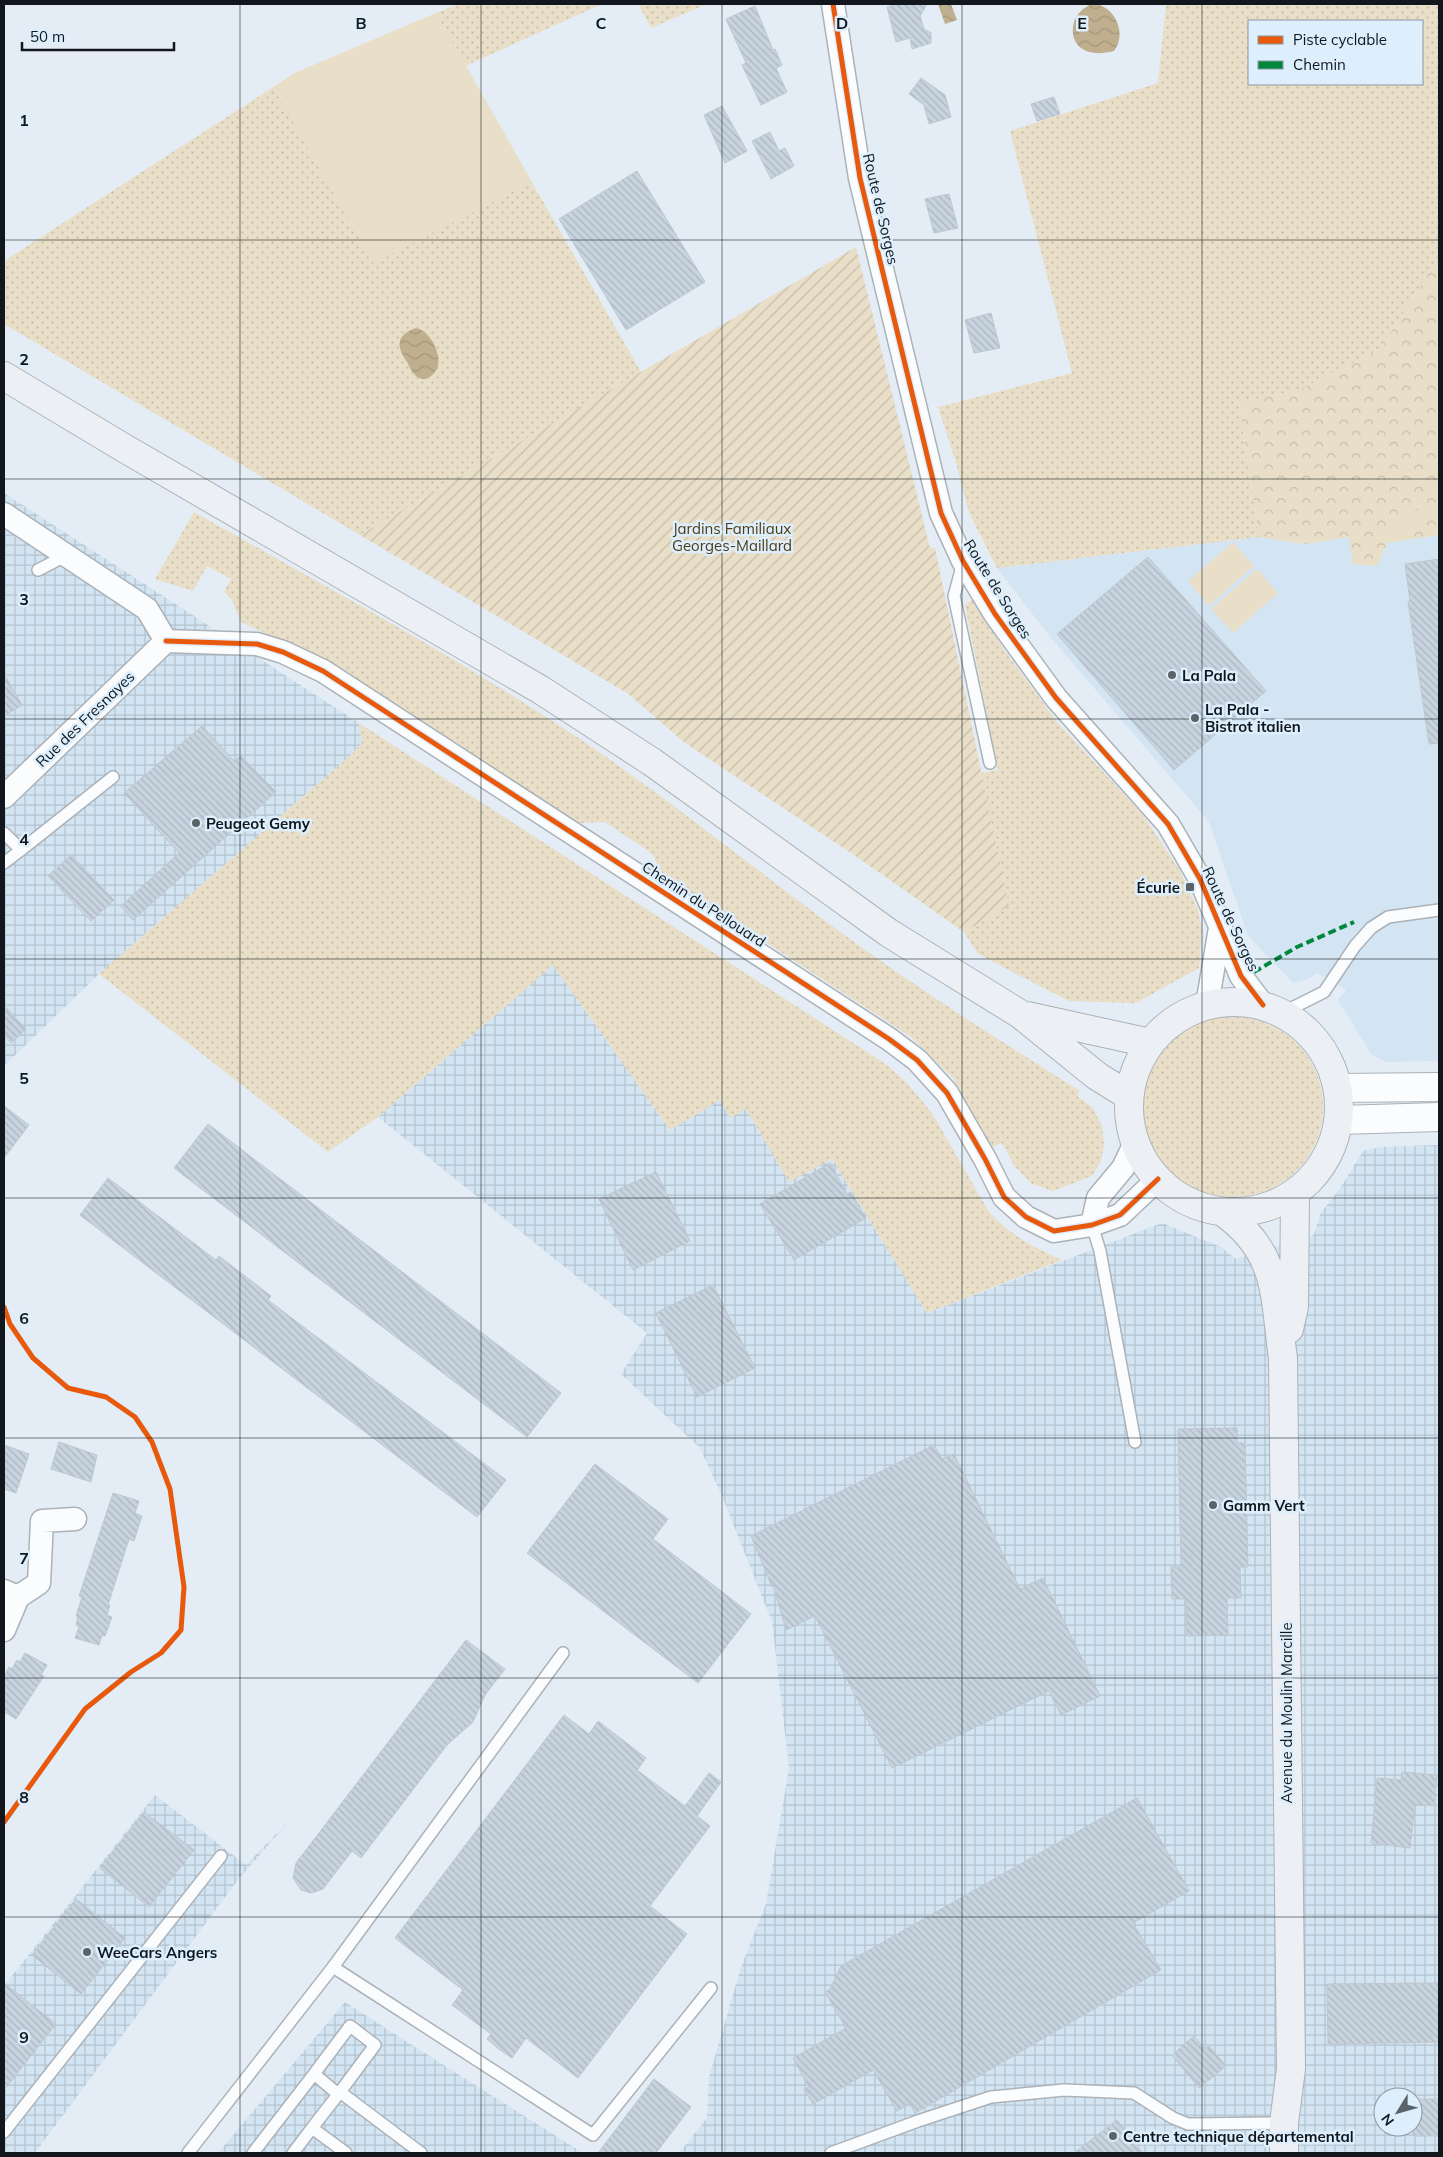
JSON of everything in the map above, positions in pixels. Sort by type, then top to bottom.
[{"type":"main road","points":[[4,376],[124,448],[541,690],[652,762],[889,933],[1020,1014],[1097,1076],[1129,1096]]},
{"type":"main road","points":[[1235,1001],[1272,1009],[1309,1032],[1328,1058],[1339,1088],[1339,1120],[1332,1148],[1317,1173],[1296,1194],[1265,1208],[1248,1212],[1223,1212],[1188,1202],[1158,1180],[1144,1162],[1135,1143],[1130,1120],[1129,1096],[1136,1068],[1150,1043],[1175,1019],[1207,1005],[1235,1001]]},
{"type":"main road","points":[[1020,1014],[1150,1043]]},
{"type":"main road","name":"Avenue du Moulin Marcille","points":[[1283,1358],[1294,1308],[1296,1194]]},
{"type":"main road","name":"Avenue du Moulin Marcille","points":[[1223,1212],[1235,1221],[1256,1245],[1272,1276],[1283,1358],[1291,2069],[1284,2123],[1284,2153]]},
{"type":"main road","name":"Avenue du Moulin Marcille","points":[[1291,2069],[1300,2121],[1301,2153]]},
{"type":"street","name":"Route de Sorges","points":[[833,4],[860,178],[941,513],[963,562],[996,614],[1056,698],[1168,824],[1200,879],[1241,976],[1272,1009]]},
{"type":"street","points":[[4,514],[147,610],[166,641]]},
{"type":"street","name":"Rue des Fresnayes","points":[[4,797],[166,641]]},
{"type":"street","name":"Chemin du Pellouard","points":[[166,641],[257,644],[283,652],[323,671],[889,1039],[917,1060],[948,1093],[1004,1197],[1026,1217],[1054,1231],[1092,1225],[1120,1215],[1158,1180]]},
{"type":"street","name":"Route de Sorges","points":[[1207,1005],[1220,928]]},
{"type":"street","points":[[1339,1088],[1439,1087]]},
{"type":"street","points":[[1339,1120],[1439,1118]]},
{"type":"street","points":[[1092,1225],[1098,1198],[1122,1168],[1135,1143]]},
{"type":"street","points":[[4,1630],[11,1594],[39,1582],[42,1521],[75,1519]]},
{"type":"lane","points":[[38,570],[66,555]]},
{"type":"lane","points":[[963,562],[954,596],[990,763]]},
{"type":"lane","points":[[4,863],[113,777]]},
{"type":"lane","points":[[4,833],[21,850]]},
{"type":"lane","points":[[1272,1009],[1324,992],[1355,946],[1371,928],[1388,917],[1439,910]]},
{"type":"lane","points":[[1092,1225],[1100,1251],[1135,1442]]},
{"type":"lane","points":[[188,2153],[333,1967],[563,1653]]},
{"type":"lane","points":[[4,2132],[221,1856]]},
{"type":"lane","points":[[333,1967],[593,2135],[711,1988]]},
{"type":"lane","points":[[253,2153],[350,2026],[374,2045],[293,2153]]},
{"type":"lane","points":[[314,2074],[421,2153]]},
{"type":"lane","points":[[831,2153],[918,2121],[991,2098],[1064,2090],[1134,2093],[1174,2118],[1188,2124],[1284,2123]]},
{"type":"lane","points":[[312,2128],[346,2153]]},
{"type":"shaded area","points":[[4,493],[359,723],[362,743],[351,755],[99,974],[4,1066]]},
{"type":"shaded area","points":[[1439,535],[1439,1061],[1386,1062],[1372,1055],[1338,1000],[1346,990],[1317,973],[1306,980],[1293,983],[1248,936],[1209,822],[1051,638],[997,568],[1259,537],[1305,544],[1350,537],[1387,543]]},
{"type":"shaded area","points":[[553,965],[670,1130],[720,1100],[746,1109],[789,1181],[832,1159],[927,1313],[1162,1223],[1221,1247],[1236,1259],[1314,1235],[1320,1214],[1341,1187],[1363,1151],[1381,1147],[1439,1145],[1439,2153],[679,2153],[707,2118],[709,2077],[741,1967],[766,1904],[789,1768],[772,1622],[722,1496],[700,1448],[621,1374],[647,1333],[378,1117]]},
{"type":"shaded area","points":[[155,1795],[246,1865],[290,1820],[237,1881],[35,2153],[4,2153],[4,1986]]},
{"type":"shaded area","points":[[345,2002],[404,2040],[583,2153],[218,2153]]},
{"type":"green space","points":[[458,4],[602,4],[465,66],[641,372],[360,535],[4,324],[4,261],[295,73]]},
{"type":"green space","points":[[638,4],[707,4],[651,28]]},
{"type":"green space","points":[[1166,4],[1439,4],[1439,257],[1380,349],[1301,389],[1239,403],[1259,537],[997,568],[969,513],[955,459],[938,407],[1072,373],[1010,131],[1158,83]]},
{"type":"green space","points":[[436,13],[532,182],[373,263],[273,87],[295,73]]},
{"type":"green space","name":"Jardins Familiaux Georges-Maillard","points":[[856,247],[930,548],[935,548],[1009,906],[964,932],[857,857],[685,743],[627,693],[360,535]]},
{"type":"green space","points":[[1439,257],[1439,535],[1387,543],[1377,566],[1353,564],[1349,537],[1305,544],[1259,537],[1239,403],[1301,389],[1380,349]]},
{"type":"green space","points":[[1425,506],[1431,516],[1391,539],[1385,529]]},
{"type":"green space","points":[[194,512],[432,647],[571,733],[669,802],[889,967],[1080,1091],[1077,1096],[1093,1108],[1102,1126],[1104,1145],[1101,1161],[1092,1176],[1053,1191],[1032,1184],[1015,1167],[1002,1143],[992,1147],[953,1078],[911,1037],[660,873],[653,854],[605,822],[580,823],[305,651],[241,622],[232,600],[224,592],[231,579],[207,566],[193,591],[155,579]]},
{"type":"green space","points":[[1233,542],[1254,566],[1209,606],[1188,581]]},
{"type":"green space","points":[[1257,569],[1278,593],[1233,633],[1211,609]]},
{"type":"green space","points":[[973,599],[1005,651],[1057,722],[1143,815],[1180,871],[1198,910],[1202,930],[1199,968],[1136,1003],[1069,1001],[978,954],[964,932],[1009,906],[981,773],[998,770],[965,605]]},
{"type":"green space","points":[[359,723],[887,1065],[907,1083],[932,1113],[989,1212],[1022,1240],[1062,1260],[927,1313],[832,1159],[789,1182],[746,1109],[730,1118],[720,1100],[670,1130],[553,965],[378,1117],[328,1152],[99,974],[351,755],[362,743]]},
{"type":"green space","points":[[1233,1017],[1251,1019],[1267,1024],[1283,1032],[1302,1050],[1308,1057],[1319,1081],[1323,1107],[1321,1125],[1316,1141],[1308,1157],[1290,1176],[1283,1182],[1259,1193],[1233,1197],[1215,1195],[1199,1190],[1183,1182],[1164,1164],[1158,1157],[1147,1133],[1143,1107],[1145,1089],[1150,1073],[1158,1057],[1176,1038],[1183,1032],[1207,1021]]},
{"type":"water","points":[[938,4],[951,4],[957,20],[945,24]]},
{"type":"water","points":[[1092,4],[1100,5],[1107,9],[1116,21],[1120,36],[1114,51],[1098,53],[1085,51],[1077,44],[1073,36],[1076,17],[1083,9]]},
{"type":"water","points":[[416,328],[429,337],[438,354],[436,371],[425,379],[417,377],[413,373],[403,356],[400,346],[401,338]]},
{"type":"building","points":[[897,4],[927,4],[920,16],[924,29],[931,33],[931,43],[912,49],[910,38],[896,42],[887,7]]},
{"type":"building","points":[[755,6],[773,50],[775,49],[782,65],[776,68],[787,92],[761,105],[742,65],[746,63],[726,19]]},
{"type":"building","points":[[921,78],[945,95],[951,117],[929,124],[924,105],[909,94]]},
{"type":"building","points":[[1054,97],[1060,114],[1037,121],[1031,104]]},
{"type":"building","points":[[722,106],[747,151],[725,163],[704,115]]},
{"type":"building","points":[[770,132],[779,151],[785,148],[794,166],[771,179],[752,141]]},
{"type":"building","points":[[637,171],[705,282],[626,330],[559,219]]},
{"type":"building","points":[[949,194],[958,228],[934,233],[925,199]]},
{"type":"building","points":[[991,313],[1000,348],[974,353],[965,320]]},
{"type":"building","name":"La Pala","points":[[1148,557],[1266,691],[1174,770],[1057,634]]},
{"type":"building","points":[[1439,559],[1439,743],[1429,744],[1408,601],[1410,601],[1405,564]]},
{"type":"building","points":[[4,674],[22,705],[4,716]]},
{"type":"building","name":"Peugeot Gemy","points":[[202,726],[234,761],[241,756],[276,792],[133,920],[121,906],[179,853],[124,793]]},
{"type":"building","points":[[71,855],[114,900],[91,921],[48,876]]},
{"type":"building","points":[[4,1005],[26,1029],[11,1043],[4,1035]]},
{"type":"building","points":[[4,1106],[29,1125],[4,1158]]},
{"type":"building","points":[[208,1124],[561,1393],[527,1437],[174,1168]]},
{"type":"building","points":[[830,1163],[847,1194],[851,1192],[866,1218],[794,1260],[760,1204]]},
{"type":"building","points":[[656,1172],[690,1241],[633,1270],[599,1199]]},
{"type":"building","points":[[108,1178],[216,1260],[219,1256],[271,1296],[268,1300],[506,1480],[477,1517],[80,1215]]},
{"type":"building","points":[[713,1285],[755,1368],[697,1397],[656,1313]]},
{"type":"building","name":"Gamm Vert","points":[[1237,1428],[1237,1443],[1245,1443],[1248,1567],[1240,1567],[1241,1598],[1227,1598],[1228,1635],[1187,1636],[1186,1599],[1172,1599],[1171,1567],[1181,1567],[1178,1429]]},
{"type":"building","points":[[59,1442],[97,1455],[91,1482],[51,1469]]},
{"type":"building","points":[[4,1445],[29,1454],[16,1493],[4,1489]]},
{"type":"building","points":[[934,1445],[942,1459],[954,1454],[1020,1589],[1043,1578],[1100,1696],[1061,1715],[1049,1691],[892,1768],[815,1616],[786,1630],[773,1585],[772,1587],[751,1536]]},
{"type":"building","points":[[595,1464],[668,1519],[653,1539],[751,1614],[698,1683],[527,1553]]},
{"type":"building","points":[[113,1493],[139,1501],[135,1513],[142,1516],[134,1541],[129,1539],[108,1605],[110,1605],[107,1615],[112,1617],[105,1636],[102,1635],[99,1645],[75,1638],[79,1627],[76,1625],[78,1617],[76,1616],[82,1597],[79,1596]]},
{"type":"building","points":[[466,1640],[505,1669],[485,1695],[473,1722],[447,1745],[361,1858],[352,1851],[323,1889],[311,1893],[301,1890],[293,1878],[296,1863]]},
{"type":"building","points":[[25,1653],[47,1665],[41,1675],[44,1676],[16,1719],[4,1712],[4,1677],[9,1667],[12,1669],[17,1660],[20,1662]]},
{"type":"building","points":[[564,1715],[589,1734],[598,1721],[646,1758],[637,1770],[685,1806],[709,1773],[721,1782],[697,1816],[710,1826],[650,1906],[687,1934],[578,2078],[526,2038],[512,2058],[500,2050],[487,2039],[491,2034],[452,2005],[463,1990],[395,1938]]},
{"type":"building","points":[[1402,1772],[1437,1775],[1434,1806],[1415,1804],[1410,1848],[1371,1843],[1377,1778],[1401,1780]]},
{"type":"building","points":[[1137,1798],[1189,1891],[1133,1923],[1161,1970],[915,2113],[910,2104],[897,2111],[873,2070],[813,2104],[804,2089],[809,2087],[793,2058],[846,2028],[825,1992],[830,1989],[841,1966]]},
{"type":"building","points":[[144,1812],[194,1850],[149,1907],[100,1868]]},
{"type":"building","points":[[76,1899],[125,1938],[81,1994],[32,1955]]},
{"type":"building","points":[[4,1983],[56,2024],[4,2090]]},
{"type":"building","points":[[1439,1983],[1439,2042],[1328,2044],[1327,1984]]},
{"type":"building","points":[[1194,2036],[1205,2049],[1209,2046],[1226,2066],[1199,2088],[1172,2055]]},
{"type":"building","points":[[654,2079],[691,2107],[656,2153],[598,2153]]},
{"type":"building","points":[[1423,2099],[1439,2099],[1439,2136],[1423,2136]]},
{"type":"building","name":"Centre technique départemental","points":[[1117,2120],[1143,2153],[1074,2153]]},
{"type":"marked path","points":[[1254,972],[1297,947],[1354,922]]},
{"type":"cycle path","points":[[833,4],[860,178],[941,513],[963,561],[995,614],[1056,698],[1168,824],[1200,879],[1241,976],[1263,1005]]},
{"type":"cycle path","points":[[166,641],[257,644],[283,652],[323,671],[889,1039],[917,1060],[947,1093],[985,1159],[1004,1197],[1026,1217],[1054,1231],[1092,1225],[1120,1215],[1158,1179]]},
{"type":"cycle path","points":[[4,1307],[10,1324],[33,1358],[68,1388],[106,1397],[135,1417],[152,1442],[170,1489],[184,1587],[181,1630],[161,1653],[131,1672],[85,1709],[4,1822]]},
{"type":"place","name":"La Pala","points":[[1172,675]]},
{"type":"place","name":"La Pala - Bistrot italien","points":[[1195,718]]},
{"type":"place","name":"Peugeot Gemy","points":[[196,823]]},
{"type":"place","name":"Écurie","points":[[1190,887]]},
{"type":"place","name":"Gamm Vert","points":[[1213,1505]]},
{"type":"place","name":"WeeCars Angers","points":[[87,1952]]},
{"type":"place","name":"Centre technique départemental","points":[[1113,2136]]}]
